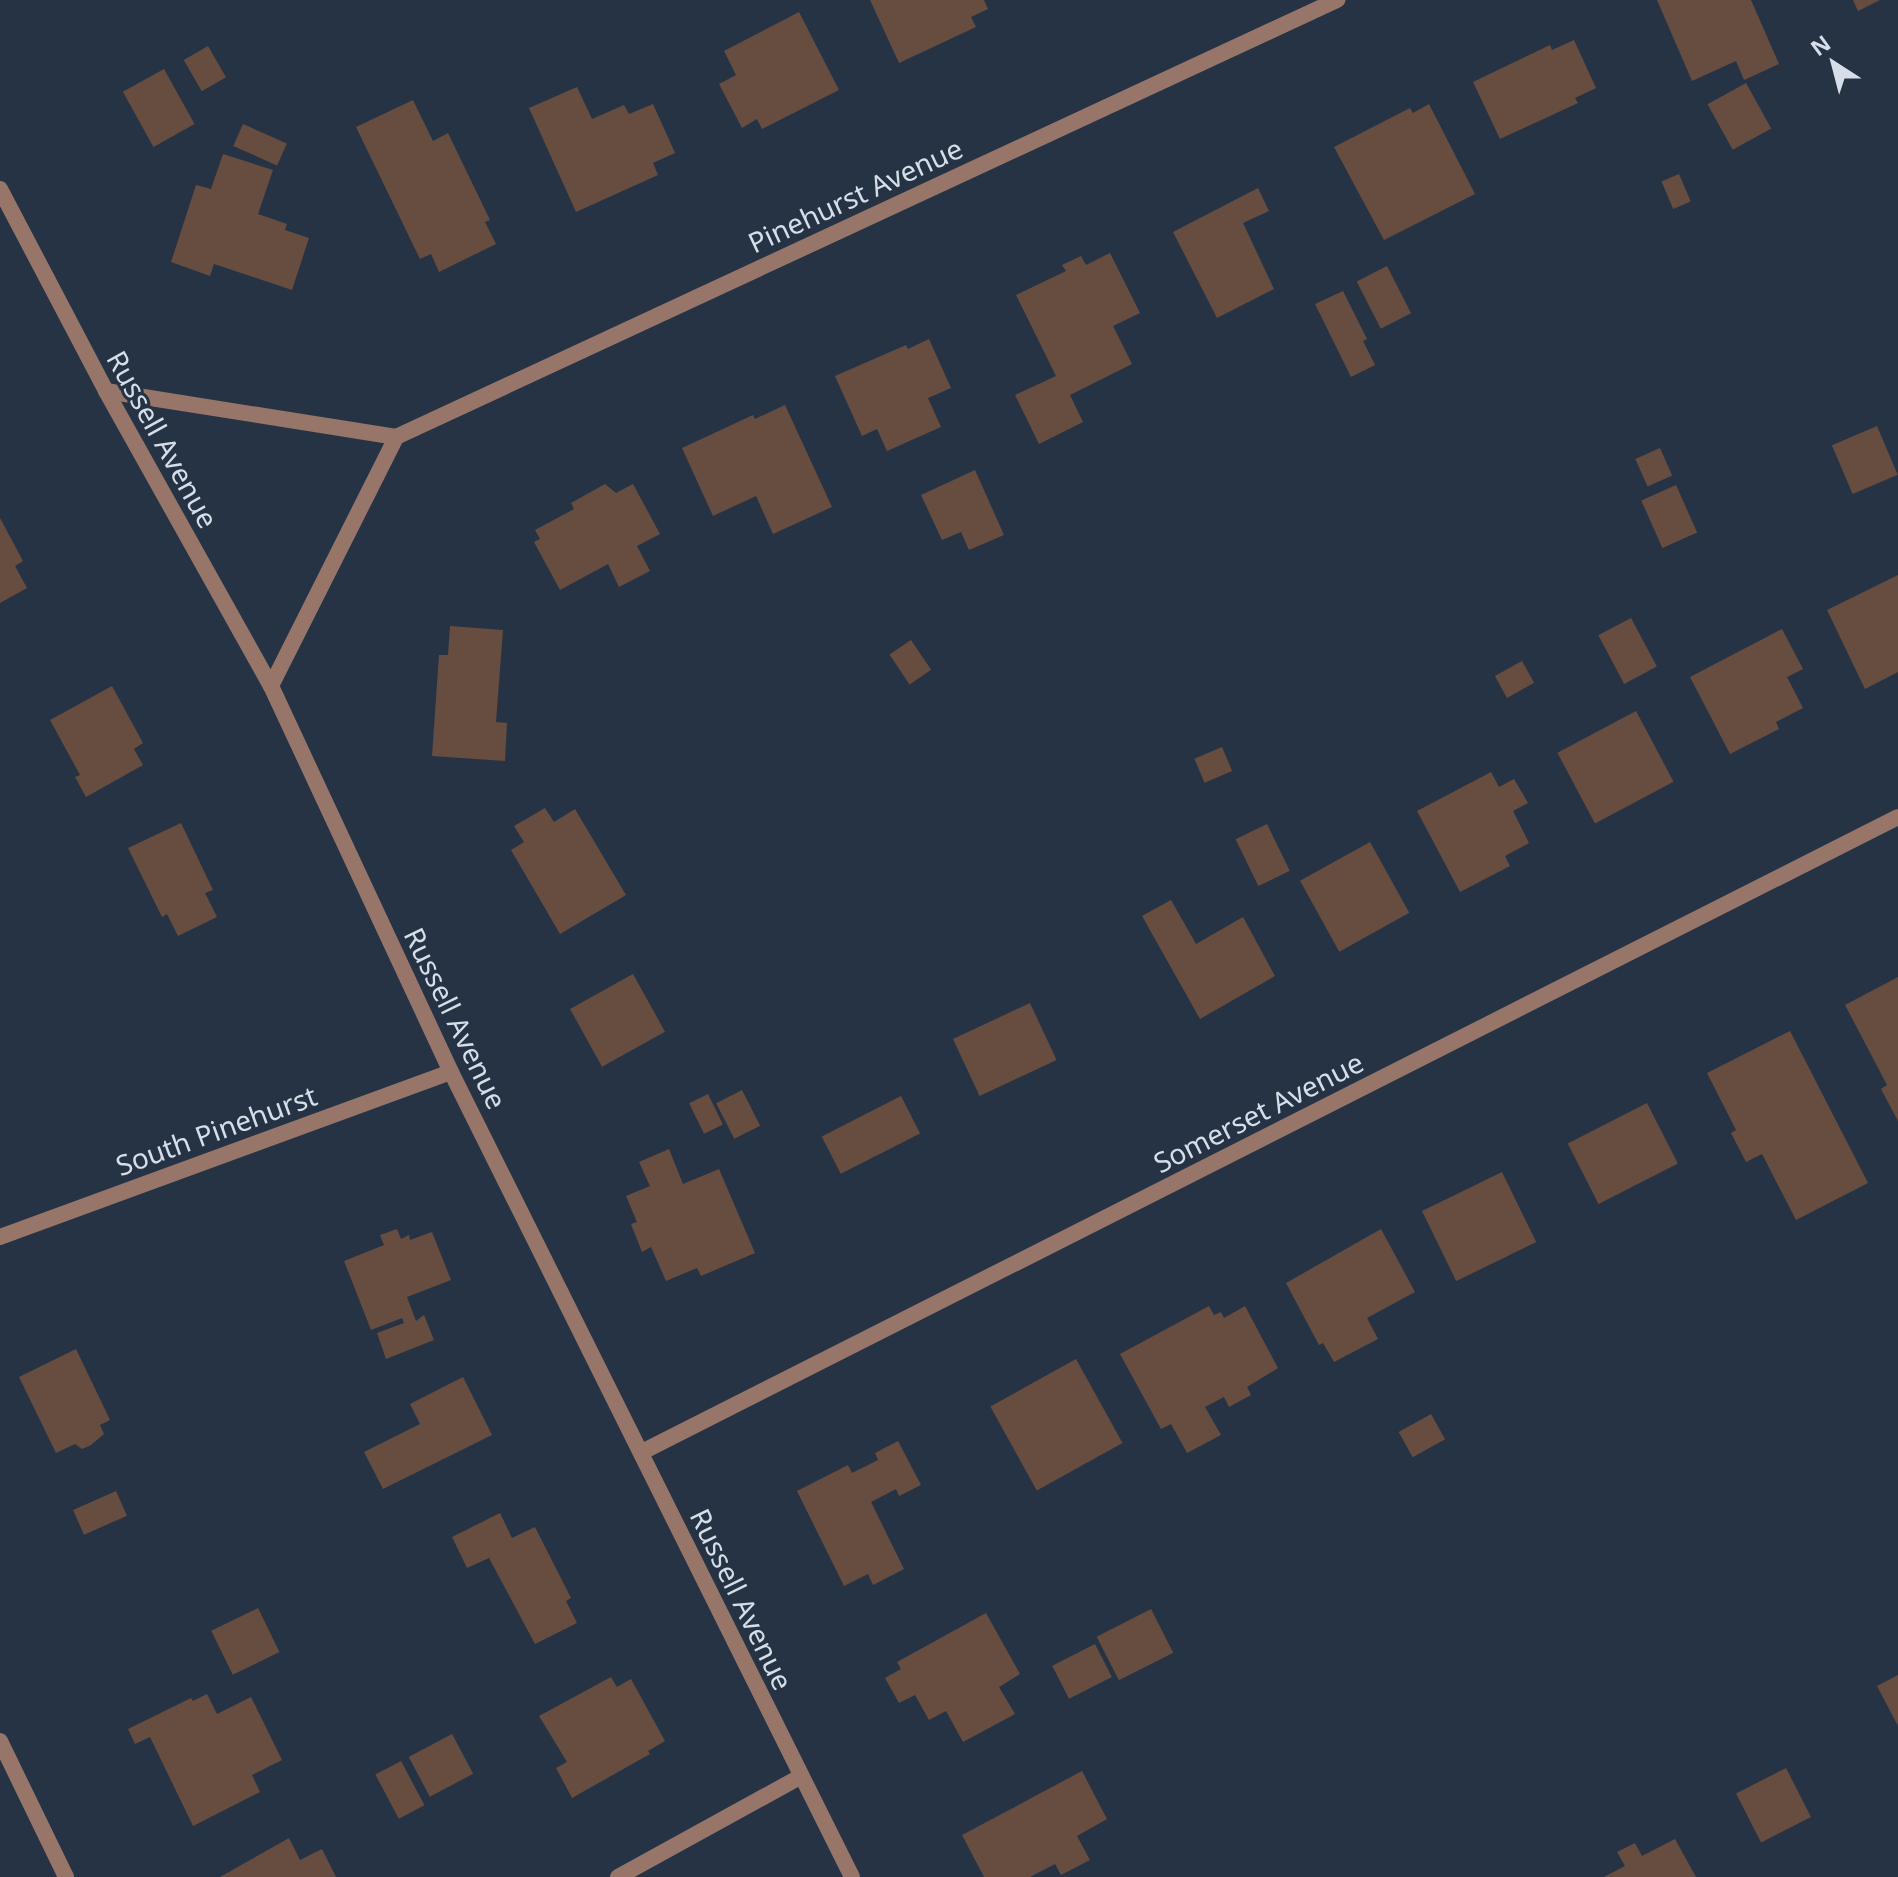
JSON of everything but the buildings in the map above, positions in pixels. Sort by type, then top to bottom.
[{"type":"street","name":"Pinehurst Avenue","points":[[396,437],[1337,0]]},
{"type":"street","name":"Russell Avenue","points":[[0,189],[106,391],[271,686],[451,1072],[852,1877]]},
{"type":"street","points":[[106,391],[396,437],[271,686]]},
{"type":"street","name":"Somerset Avenue","points":[[642,1452],[1898,817]]},
{"type":"street","name":"South Pinehurst","points":[[0,1237],[451,1072]]},
{"type":"street","points":[[0,1741],[66,1877]]},
{"type":"street","points":[[618,1877],[800,1777]]}]
